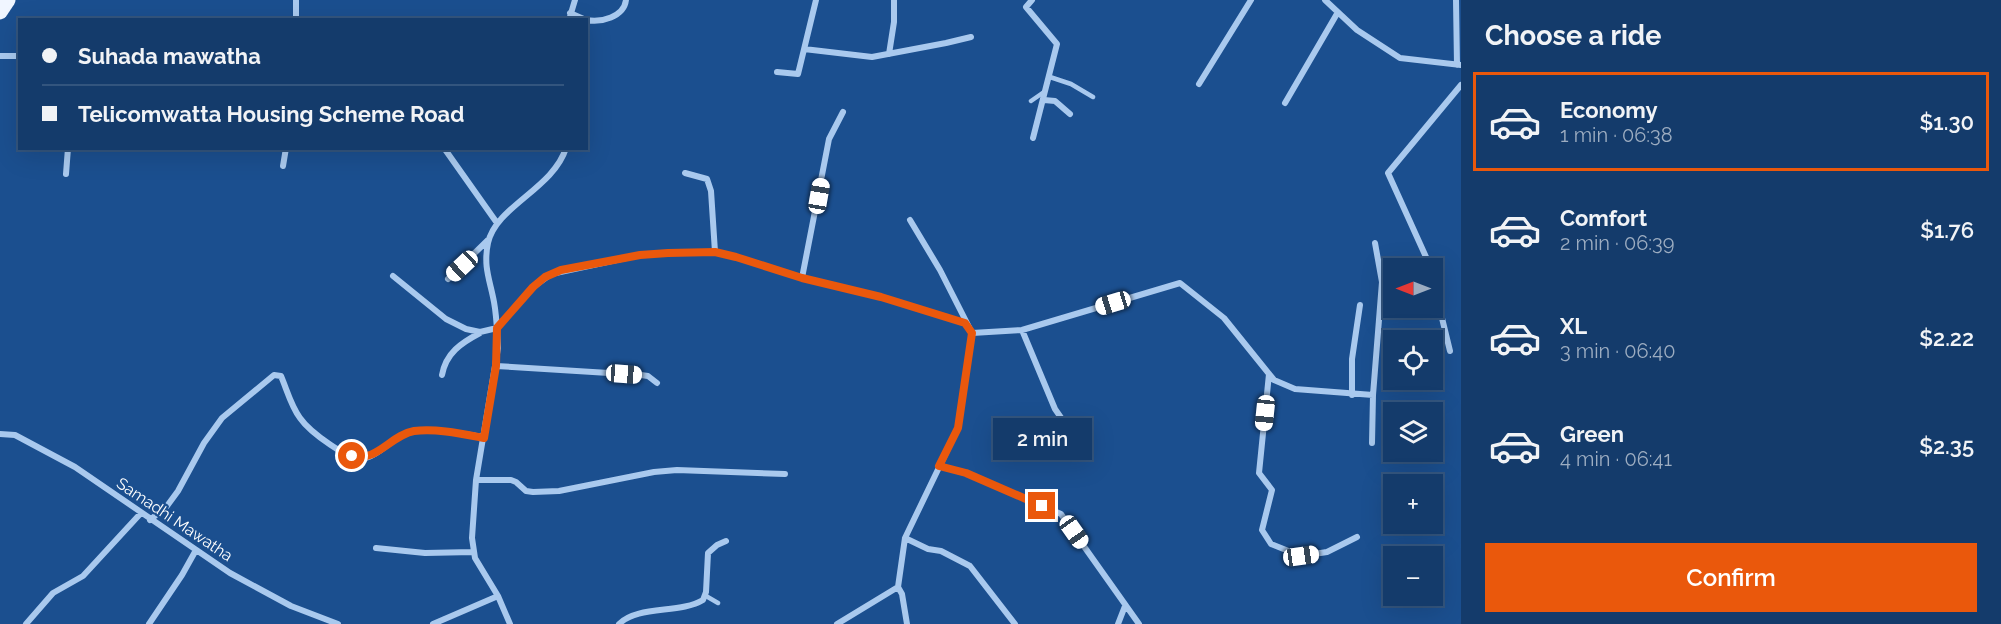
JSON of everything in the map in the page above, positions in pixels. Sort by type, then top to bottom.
[{"type":"street","points":[[296,0],[296,18]]},
{"type":"street","points":[[569,16],[575,0]]},
{"type":"street","points":[[588,20],[612,17],[620,13],[626,5],[626,0]]},
{"type":"street","points":[[777,72],[798,74],[816,0]]},
{"type":"street","points":[[889,54],[894,22],[894,0]]},
{"type":"street","points":[[1032,0],[1026,7],[1058,44],[1033,138]]},
{"type":"street","points":[[1199,84],[1251,0]]},
{"type":"street","points":[[1325,0],[1357,30],[1400,58],[1459,65],[1456,0]]},
{"type":"street","points":[[1285,103],[1338,12]]},
{"type":"street","points":[[804,49],[872,57],[971,37]]},
{"type":"street","points":[[0,57],[18,56]]},
{"type":"street","points":[[1426,258],[1388,174],[1461,85]]},
{"type":"street","points":[[1044,100],[1055,101],[1070,114]]},
{"type":"street","points":[[802,278],[830,139],[843,112]]},
{"type":"street","points":[[66,174],[68,150]]},
{"type":"street","points":[[283,166],[286,150]]},
{"type":"street","points":[[445,150],[497,223]]},
{"type":"street","points":[[510,624],[498,596],[473,552],[476,480],[496,366],[497,328],[487,280],[486,259],[489,240],[497,223],[553,172],[565,150]]},
{"type":"street","points":[[685,173],[707,179],[711,191],[715,252]]},
{"type":"street","points":[[907,624],[902,594],[898,587],[905,538],[958,428],[972,333],[940,270],[910,220]]},
{"type":"street","points":[[448,279],[489,240]]},
{"type":"street","points":[[1372,442],[1373,395],[1382,282],[1375,243]]},
{"type":"street","points":[[442,375],[444,366],[454,349],[480,332],[497,328],[533,287],[551,273],[640,255],[715,252],[802,278],[881,297],[965,323]]},
{"type":"street","points":[[393,276],[446,319],[466,329],[480,332]]},
{"type":"street","points":[[972,333],[1022,330],[1180,283],[1224,318],[1274,380],[1295,389],[1373,395]]},
{"type":"street","points":[[1352,395],[1352,359],[1360,305]]},
{"type":"street","points":[[1442,318],[1450,351]]},
{"type":"street","points":[[1022,330],[1055,409],[1073,435]]},
{"type":"street","points":[[496,366],[641,375],[648,376],[657,383]]},
{"type":"street","points":[[1269,373],[1259,473],[1272,490],[1262,530],[1271,544],[1301,556],[1327,552],[1357,537]]},
{"type":"street","points":[[150,520],[167,506],[178,491],[204,443],[222,418],[274,375],[281,376],[299,417],[309,429],[352,456],[366,458],[404,434],[415,431],[484,438]]},
{"type":"street","name":"Samadhi Mawatha","points":[[0,434],[15,435],[75,467],[230,573],[291,606],[338,624]]},
{"type":"street","points":[[939,466],[966,473],[1061,514],[1139,624]]},
{"type":"street","points":[[476,480],[511,480],[526,491],[533,492],[559,490],[654,472],[677,470],[784,474]]},
{"type":"street","points":[[26,624],[53,593],[82,576],[141,513]]},
{"type":"street","points":[[905,538],[928,549],[941,551],[970,566],[1016,624]]},
{"type":"street","points":[[619,624],[630,617],[698,603],[706,596],[708,553],[726,541]]},
{"type":"street","points":[[376,548],[425,553],[473,552]]},
{"type":"street","points":[[149,624],[195,550]]},
{"type":"street","points":[[837,624],[898,587]]},
{"type":"street","points":[[433,624],[498,596]]},
{"type":"street","points":[[1118,624],[1125,606]]},
{"type":"lane","points":[[1050,77],[1071,84],[1093,97]]},
{"type":"lane","points":[[1031,101],[1047,90]]},
{"type":"lane","points":[[706,596],[718,603]]},
{"type":"route","points":[[352,456],[366,458],[389,442],[415,431],[484,438],[496,366],[497,328],[533,287],[551,273],[640,255],[715,252],[802,278],[881,297],[965,323],[972,333],[958,428],[939,466],[966,473],[1042,506]]}]
